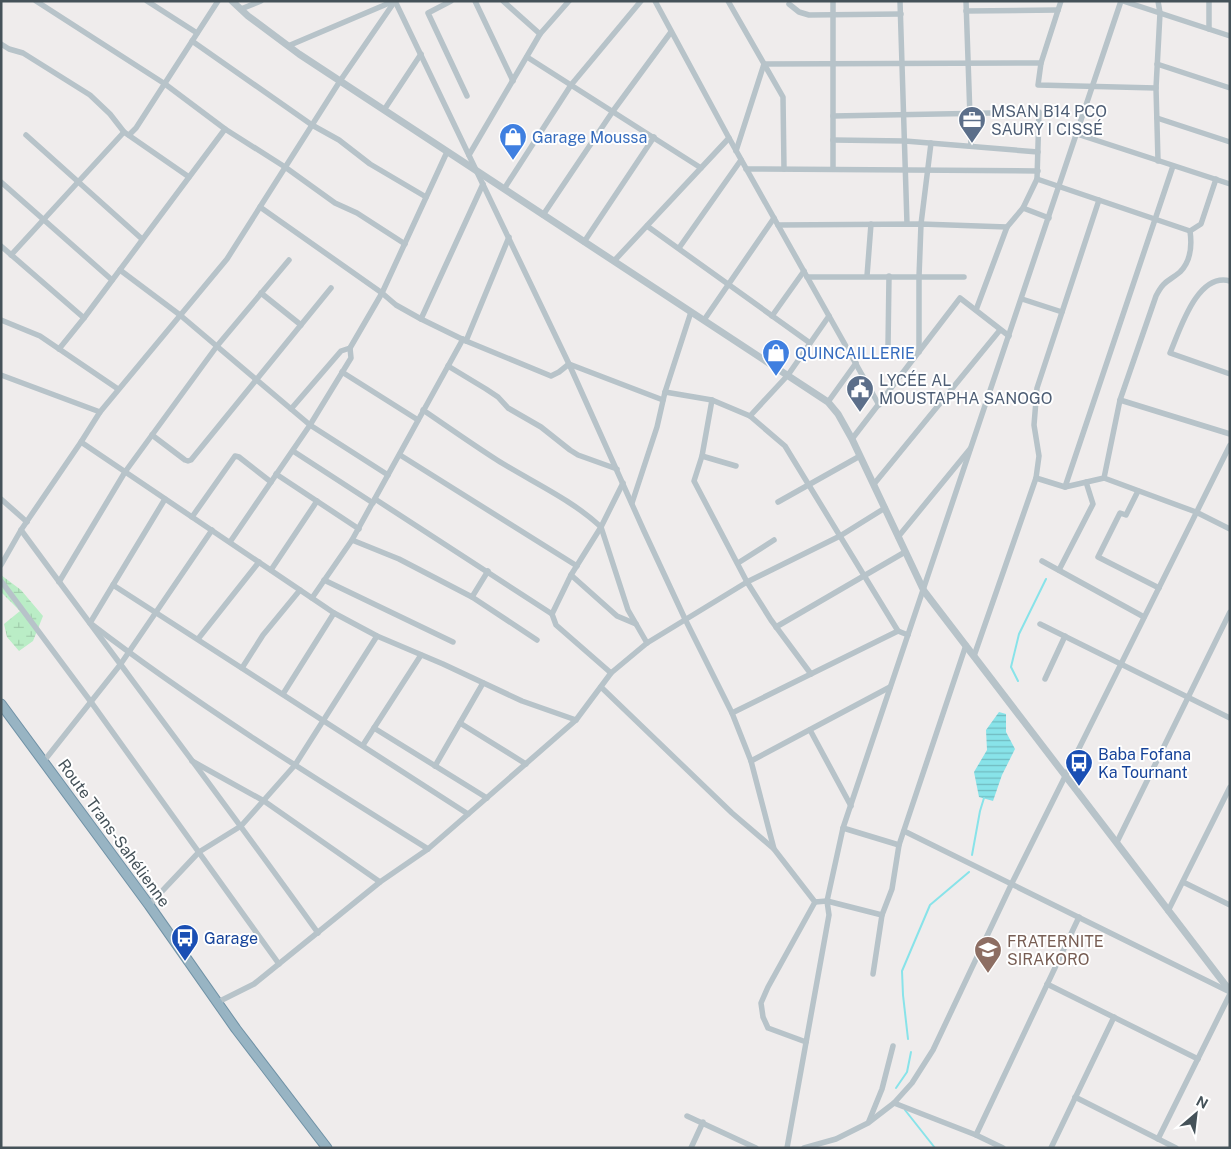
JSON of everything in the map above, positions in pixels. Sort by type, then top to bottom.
[{"type":"highway","name":"Route Trans-Sahélienne","points":[[1,704],[149,905],[236,1029],[328,1148]]},
{"type":"street","points":[[36,1],[165,84],[225,129],[285,167],[336,203],[357,213],[405,244]]},
{"type":"street","points":[[147,1],[197,33]]},
{"type":"street","points":[[11,255],[127,133],[136,128],[218,1]]},
{"type":"street","points":[[232,1],[288,46],[340,81],[828,402],[838,414],[852,438],[924,591],[1230,992]]},
{"type":"street","points":[[241,10],[261,1]]},
{"type":"street","points":[[288,46],[395,1]]},
{"type":"street","points":[[395,1],[569,364],[685,619],[732,713],[751,761],[774,849]]},
{"type":"street","points":[[2,564],[27,522],[100,412],[226,259],[340,81],[395,1]]},
{"type":"street","points":[[451,1],[428,13],[467,96]]},
{"type":"street","points":[[475,1],[513,81]]},
{"type":"street","points":[[504,1],[540,34]]},
{"type":"street","points":[[469,155],[540,34],[570,1]]},
{"type":"street","points":[[504,189],[571,85],[641,1]]},
{"type":"street","points":[[655,1],[736,151],[879,405]]},
{"type":"street","points":[[728,1],[783,97],[784,169]]},
{"type":"street","points":[[833,1],[833,169]]},
{"type":"street","points":[[900,1],[907,224]]},
{"type":"street","points":[[966,1],[972,146]]},
{"type":"street","points":[[1061,1],[1041,63],[1038,85],[1156,88]]},
{"type":"street","points":[[787,1148],[829,915],[827,900],[843,828],[1122,1],[1230,36]]},
{"type":"street","points":[[1158,1],[1160,13],[1156,88],[1158,161]]},
{"type":"street","points":[[1209,1],[1209,29]]},
{"type":"street","points":[[789,4],[804,14],[901,14]]},
{"type":"street","points":[[966,11],[1058,10]]},
{"type":"street","points":[[543,215],[613,111],[671,32]]},
{"type":"street","points":[[192,41],[312,125],[339,140],[370,164],[426,197]]},
{"type":"street","points":[[1,44],[22,53],[90,95],[127,133],[189,177]]},
{"type":"street","points":[[384,110],[421,54]]},
{"type":"street","points":[[527,57],[701,168]]},
{"type":"street","points":[[764,64],[1041,63]]},
{"type":"street","points":[[736,151],[764,64]]},
{"type":"street","points":[[1158,64],[1230,88]]},
{"type":"street","points":[[833,116],[1039,112],[1037,179],[1024,208],[1006,227],[976,310]]},
{"type":"street","points":[[1157,118],[1230,142]]},
{"type":"street","points":[[59,349],[225,129]]},
{"type":"street","points":[[1077,134],[1230,184]]},
{"type":"street","points":[[26,135],[142,239]]},
{"type":"street","points":[[584,242],[654,137]]},
{"type":"street","points":[[614,261],[729,138]]},
{"type":"street","points":[[833,140],[904,141],[1038,152]]},
{"type":"street","points":[[919,352],[921,224],[931,143]]},
{"type":"street","points":[[230,542],[293,451],[351,358],[350,348],[382,293],[447,152]]},
{"type":"street","points":[[679,248],[741,160]]},
{"type":"street","points":[[1065,487],[1173,166]]},
{"type":"street","points":[[746,169],[1038,171]]},
{"type":"street","points":[[1037,179],[1190,231]]},
{"type":"street","points":[[1190,231],[1201,224],[1216,179]]},
{"type":"street","points":[[1,182],[112,280]]},
{"type":"street","points":[[421,319],[483,184]]},
{"type":"street","points":[[974,656],[1036,478],[1039,456],[1034,425],[1037,388],[1099,200]]},
{"type":"street","points":[[260,207],[382,293],[396,305],[421,319],[464,340],[551,376],[569,364]]},
{"type":"street","points":[[1024,208],[1049,218]]},
{"type":"street","points":[[704,320],[774,218]]},
{"type":"street","points":[[867,276],[871,224]]},
{"type":"street","points":[[778,225],[921,224],[1006,227]]},
{"type":"street","points":[[648,226],[810,343]]},
{"type":"street","points":[[1104,478],[1120,400],[1156,296],[1161,285],[1182,270],[1188,259],[1192,246],[1190,231]]},
{"type":"street","points":[[312,598],[352,540],[464,340],[509,237]]},
{"type":"street","points":[[1,246],[84,318]]},
{"type":"street","points":[[59,582],[125,472],[152,434],[217,346],[289,260]]},
{"type":"street","points":[[120,270],[180,315],[310,425],[388,475]]},
{"type":"street","points":[[806,274],[964,277]]},
{"type":"street","points":[[772,316],[806,274]]},
{"type":"street","points":[[888,347],[889,276]]},
{"type":"street","points":[[1230,281],[1216,280],[1195,298],[1170,353],[1230,374]]},
{"type":"street","points":[[152,434],[185,460],[191,460],[331,288]]},
{"type":"street","points":[[261,293],[300,325]]},
{"type":"street","points":[[852,438],[960,298],[1009,336]]},
{"type":"street","points":[[1022,299],[1062,312]]},
{"type":"street","points":[[632,503],[691,312]]},
{"type":"street","points":[[750,416],[788,375],[829,316]]},
{"type":"street","points":[[1,320],[32,332],[118,389]]},
{"type":"street","points":[[874,484],[1000,330]]},
{"type":"street","points":[[290,409],[341,351],[350,348]]},
{"type":"street","points":[[828,402],[856,363]]},
{"type":"street","points":[[569,364],[663,400]]},
{"type":"street","points":[[448,366],[486,388],[508,408],[541,427],[578,455],[616,470]]},
{"type":"street","points":[[342,372],[418,420]]},
{"type":"street","points":[[1,375],[100,412]]},
{"type":"street","points":[[665,392],[712,400],[750,416],[785,446],[898,631],[908,635]]},
{"type":"street","points":[[712,400],[702,456],[694,481],[747,582],[776,627],[811,674]]},
{"type":"street","points":[[1120,400],[1230,434]]},
{"type":"street","points":[[424,410],[498,460],[540,483],[601,527],[628,610],[646,643]]},
{"type":"street","points":[[81,442],[334,613],[377,636],[522,701],[576,720]]},
{"type":"street","points":[[806,1148],[836,1138],[868,1123],[894,1103],[912,1083],[933,1050],[1012,883],[1230,445]]},
{"type":"street","points":[[898,537],[972,446]]},
{"type":"street","points":[[293,451],[488,571],[552,614],[556,625],[611,673]]},
{"type":"street","points":[[400,455],[577,566]]},
{"type":"street","points":[[192,517],[231,458],[235,456],[239,457],[271,482]]},
{"type":"street","points":[[702,456],[736,466]]},
{"type":"street","points":[[778,502],[860,456]]},
{"type":"street","points":[[276,474],[358,529]]},
{"type":"street","points":[[1036,478],[1065,487],[1104,478],[1196,512],[1230,529]]},
{"type":"street","points":[[1059,570],[1093,504],[1086,482]]},
{"type":"street","points":[[552,614],[577,566],[601,527],[622,483]]},
{"type":"street","points":[[1138,491],[1126,515],[1120,513],[1098,557],[1159,588]]},
{"type":"street","points":[[1,499],[27,522]]},
{"type":"street","points":[[90,623],[166,499]]},
{"type":"street","points":[[271,570],[317,501]]},
{"type":"street","points":[[218,1002],[254,984],[380,882],[428,849],[576,720],[611,673],[646,643],[747,582],[840,536],[885,508]]},
{"type":"street","points":[[22,530],[318,933]]},
{"type":"street","points":[[44,761],[120,665],[212,530]]},
{"type":"street","points":[[352,540],[399,559],[472,597],[537,640]]},
{"type":"street","points":[[738,563],[774,540]]},
{"type":"street","points":[[776,627],[905,552]]},
{"type":"street","points":[[1042,561],[1144,618]]},
{"type":"street","points":[[198,639],[259,562]]},
{"type":"street","points":[[472,597],[488,571]]},
{"type":"street","points":[[572,575],[617,616],[636,624]]},
{"type":"street","points":[[324,580],[453,642]]},
{"type":"street","points":[[1,581],[91,702],[279,964]]},
{"type":"street","points":[[113,585],[468,814]]},
{"type":"street","points":[[242,668],[263,635],[300,590]]},
{"type":"street","points":[[1116,842],[1230,612]]},
{"type":"street","points":[[283,694],[334,613]]},
{"type":"street","points":[[90,623],[128,652],[295,765],[428,849]]},
{"type":"street","points":[[1040,624],[1230,718]]},
{"type":"street","points":[[732,713],[898,631]]},
{"type":"street","points":[[149,905],[199,852],[241,826],[295,765],[377,636]]},
{"type":"street","points":[[1045,679],[1065,636]]},
{"type":"street","points":[[873,974],[882,915],[892,889],[899,845],[966,645]]},
{"type":"street","points":[[363,745],[421,655]]},
{"type":"street","points":[[435,766],[483,683]]},
{"type":"street","points":[[601,687],[732,812],[774,849],[815,902]]},
{"type":"street","points":[[751,761],[890,687]]},
{"type":"street","points":[[460,723],[526,764]]},
{"type":"street","points":[[374,728],[487,798]]},
{"type":"street","points":[[810,730],[850,806]]},
{"type":"street","points":[[190,760],[264,801],[380,882]]},
{"type":"street","points":[[1168,911],[1227,801],[1230,787]]},
{"type":"street","points":[[843,828],[899,845]]},
{"type":"street","points":[[904,831],[1230,992]]},
{"type":"street","points":[[1183,882],[1230,905]]},
{"type":"street","points":[[815,902],[827,900],[882,915]]},
{"type":"street","points":[[806,1042],[768,1028],[762,1017],[761,1003],[768,986],[815,902]]},
{"type":"street","points":[[976,1135],[1079,917]]},
{"type":"street","points":[[1047,984],[1198,1059]]},
{"type":"street","points":[[1158,1138],[1230,992]]},
{"type":"street","points":[[1051,1148],[1114,1017]]},
{"type":"street","points":[[868,1123],[882,1090],[893,1046]]},
{"type":"street","points":[[1075,1097],[1176,1148]]},
{"type":"street","points":[[894,1103],[976,1135],[1003,1148]]},
{"type":"street","points":[[687,1116],[756,1148]]},
{"type":"street","points":[[691,1148],[703,1122]]},
{"type":"green space","points":[[1,575],[21,590],[43,616],[33,641],[19,651],[7,637],[4,624],[20,611],[1,592]]},
{"type":"water","points":[[999,712],[1006,714],[1006,732],[1015,749],[1002,775],[993,801],[979,797],[974,772],[987,750],[986,730]]},
{"type":"waterway","points":[[1018,681],[1011,667],[1019,634],[1046,579]]},
{"type":"waterway","points":[[972,855],[984,798]]},
{"type":"waterway","points":[[908,1039],[902,971],[930,905],[969,872]]},
{"type":"waterway","points":[[896,1088],[907,1072],[911,1052]]},
{"type":"waterway","points":[[905,1110],[935,1148]]},
{"type":"place","name":"MSAN B14 PCO SAURY I CISSÉ","points":[[972,144]]},
{"type":"place","name":"Garage Moussa","points":[[513,161]]},
{"type":"place","name":"QUINCAILLERIE","points":[[776,377]]},
{"type":"place","name":"LYCÉE AL MOUSTAPHA SANOGO","points":[[860,413]]},
{"type":"place","name":"Baba Fofana Ka Tournant","points":[[1079,787]]},
{"type":"place","name":"Garage","points":[[185,962]]},
{"type":"place","name":"FRATERNITE SIRAKORO","points":[[988,974]]}]
